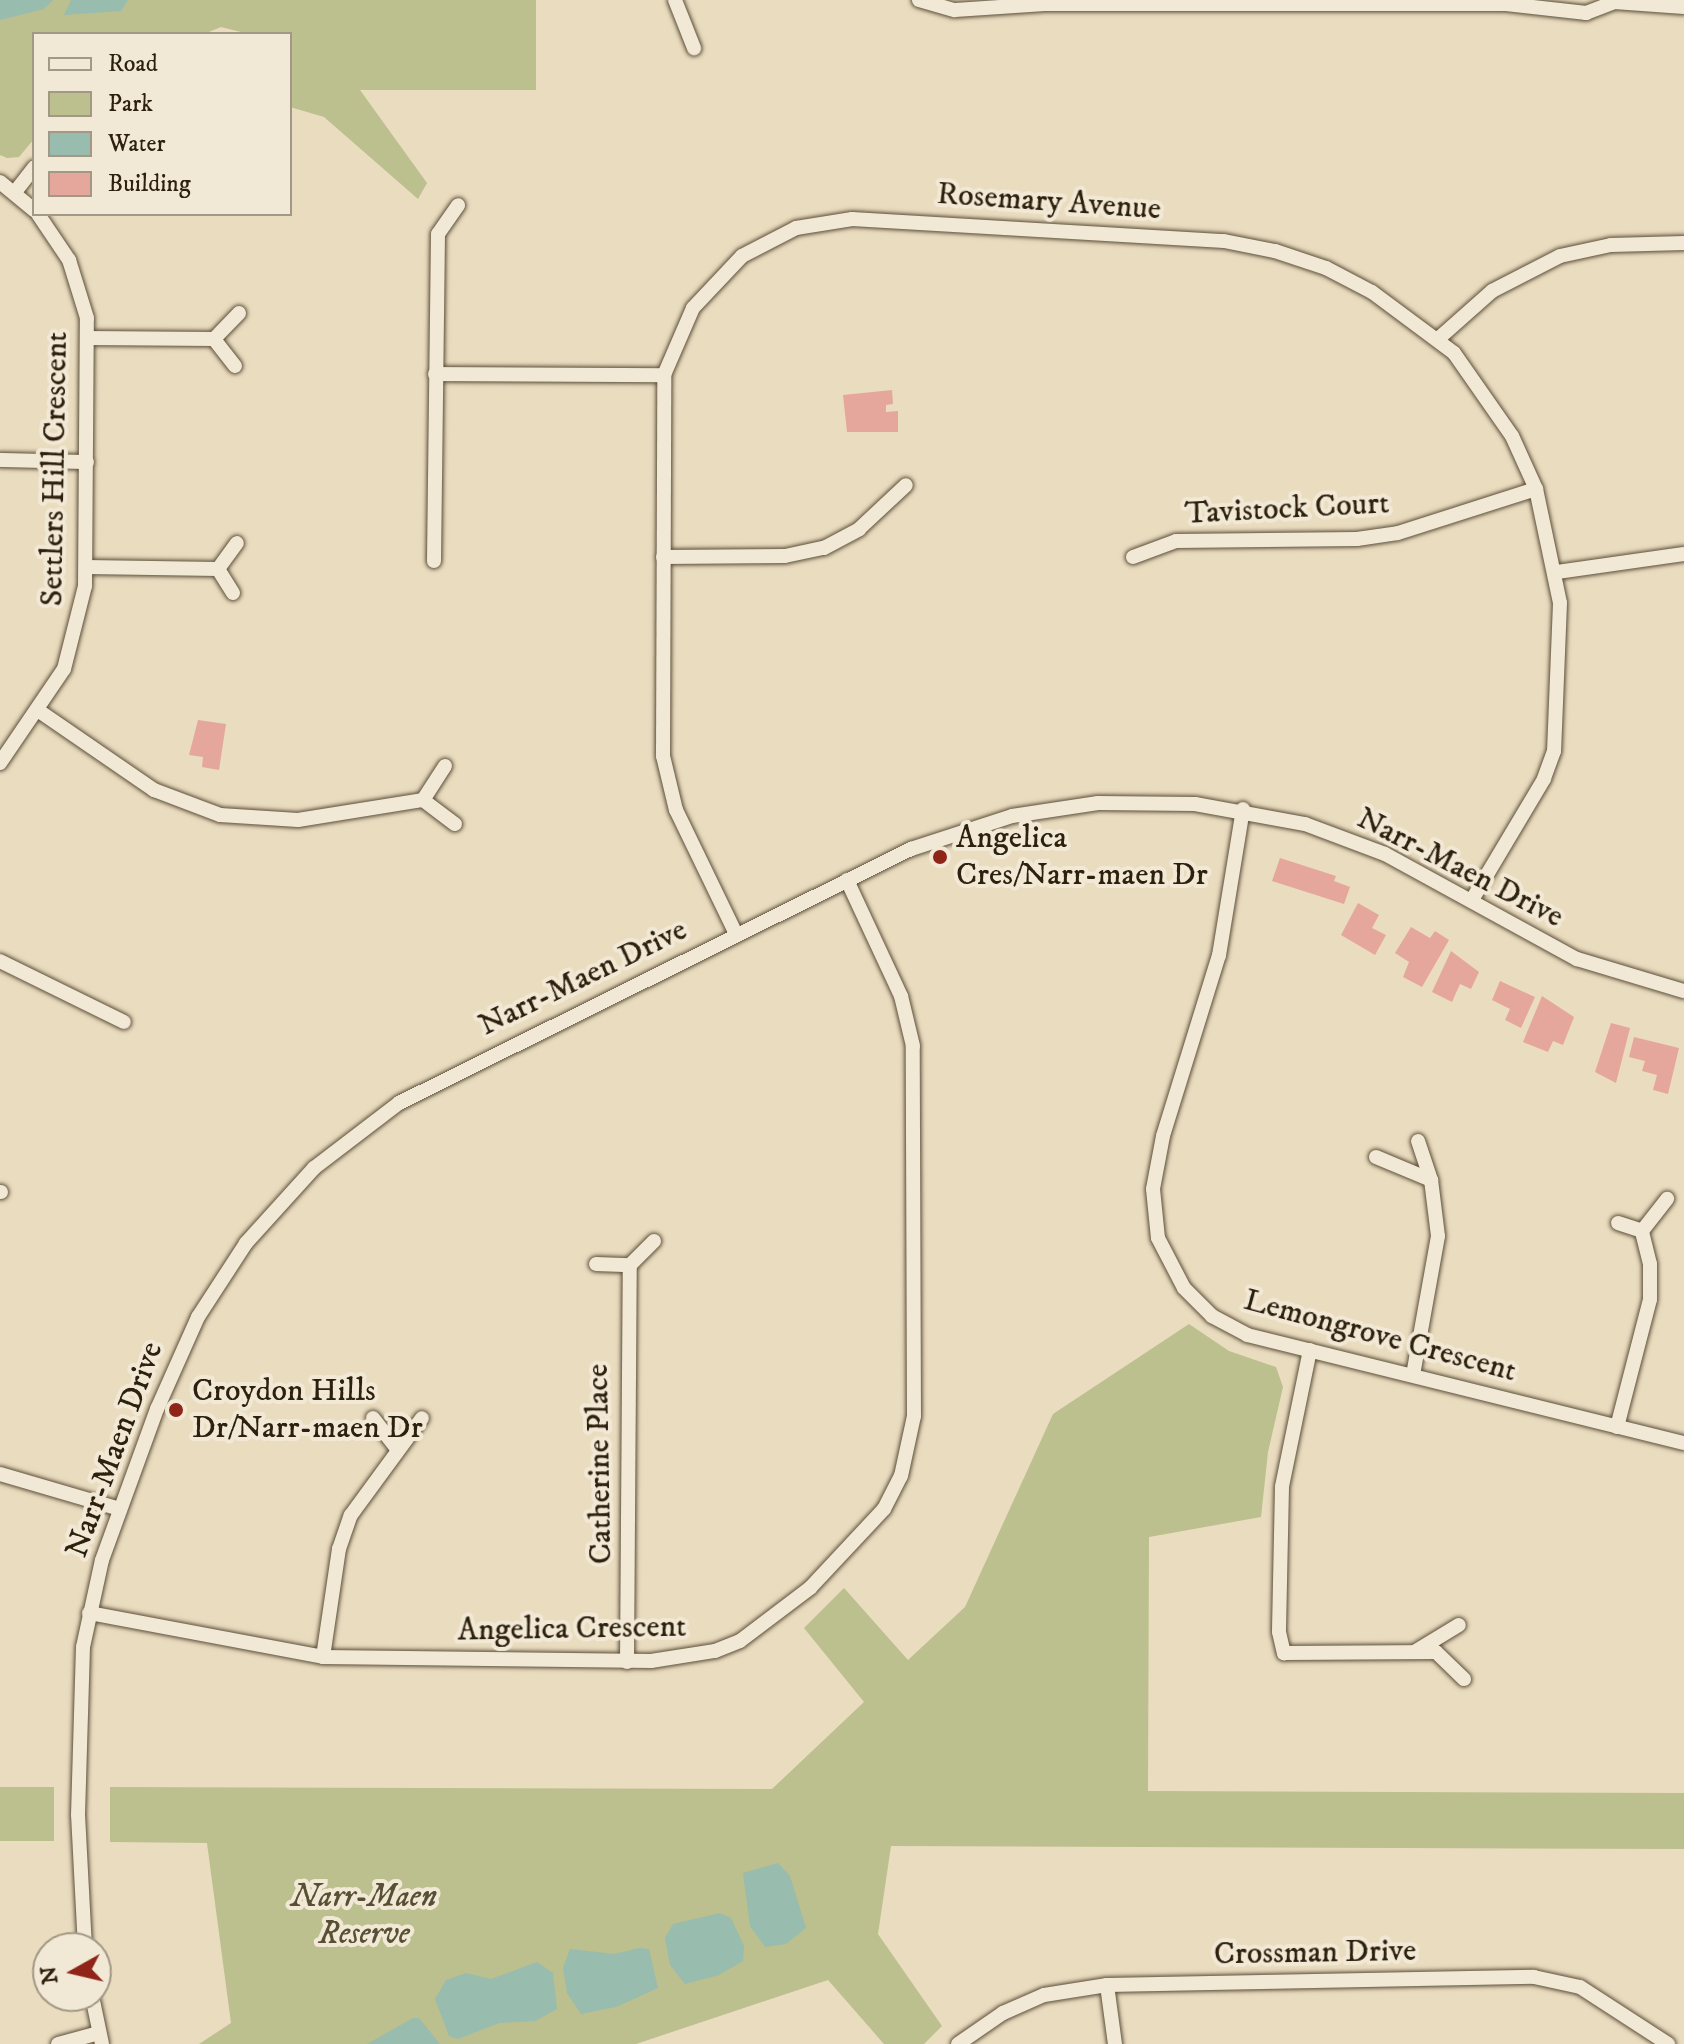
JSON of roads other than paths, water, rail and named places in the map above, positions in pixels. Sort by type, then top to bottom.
[{"type":"street","points":[[675,0],[694,48]]},
{"type":"street","points":[[919,0],[955,10],[1045,4],[1506,4],[1586,13],[1614,2],[1684,7]]},
{"type":"street","points":[[15,192],[32,171]]},
{"type":"street","name":"Settlers Hill Crescent","points":[[0,182],[32,208]]},
{"type":"street","points":[[434,561],[438,234],[458,205]]},
{"type":"street","name":"Settlers Hill Crescent","points":[[0,763],[39,711],[72,648],[86,567],[87,338],[77,279],[38,216]]},
{"type":"street","name":"Rosemary Avenue","points":[[736,934],[676,810],[666,776],[664,375],[693,308],[742,256],[796,228],[852,219],[1224,241],[1275,251],[1326,268],[1372,292],[1438,339],[1476,379],[1512,436],[1536,489],[1557,572],[1560,696],[1554,751],[1544,779],[1472,900]]},
{"type":"street","points":[[1438,339],[1492,291],[1560,256],[1611,245],[1684,243]]},
{"type":"street","points":[[87,338],[214,339],[239,313]]},
{"type":"street","points":[[214,339],[235,366]]},
{"type":"street","points":[[435,374],[664,375]]},
{"type":"street","points":[[0,460],[87,462]]},
{"type":"street","points":[[663,557],[785,556],[824,548],[859,529],[906,485]]},
{"type":"street","name":"Tavistock Court","points":[[1133,557],[1176,541],[1357,539],[1398,533],[1536,489]]},
{"type":"street","points":[[218,569],[237,543]]},
{"type":"street","points":[[1557,572],[1684,554]]},
{"type":"street","points":[[86,567],[218,569]]},
{"type":"street","points":[[218,569],[233,593]]},
{"type":"street","points":[[39,711],[154,790],[220,815],[298,820],[423,800],[455,824]]},
{"type":"street","points":[[423,800],[445,766]]},
{"type":"street","name":"Narr-Maen Drive","points":[[85,1932],[79,1731],[89,1613],[120,1509],[198,1317],[246,1243],[314,1168],[369,1123],[430,1085],[936,839],[1039,811],[1137,802],[1243,809],[1354,840],[1472,900],[1577,959],[1684,991]]},
{"type":"street","name":"Lemongrove Crescent","points":[[1243,809],[1216,968],[1163,1136],[1153,1189],[1154,1222],[1172,1272],[1212,1316],[1247,1335],[1684,1443]]},
{"type":"street","name":"Angelica Crescent","points":[[89,1613],[323,1657],[627,1662],[715,1651],[773,1621],[855,1544],[884,1509],[909,1451],[916,1348],[913,1046],[901,996],[847,880]]},
{"type":"street","points":[[0,961],[124,1022]]},
{"type":"street","points":[[1413,1375],[1438,1236],[1431,1180],[1418,1141]]},
{"type":"street","points":[[1376,1157],[1431,1180]]},
{"type":"street","points":[[1642,1231],[1667,1199]]},
{"type":"street","points":[[1618,1223],[1642,1231]]},
{"type":"street","points":[[1617,1427],[1650,1299],[1650,1264],[1642,1231]]},
{"type":"street","points":[[596,1264],[630,1265],[654,1241]]},
{"type":"street","name":"Catherine Place","points":[[627,1662],[630,1265]]},
{"type":"street","points":[[1310,1350],[1282,1487],[1279,1632],[1284,1653],[1436,1652],[1464,1679]]},
{"type":"street","points":[[373,1418],[396,1447]]},
{"type":"street","points":[[323,1657],[344,1531],[358,1500],[396,1447],[422,1418]]},
{"type":"street","points":[[0,1474],[120,1509]]},
{"type":"street","points":[[1415,1651],[1459,1625]]},
{"type":"street","name":"Crossman Drive","points":[[958,2044],[1003,2013],[1044,1995],[1107,1985],[1534,1977],[1580,1987],[1668,2044]]},
{"type":"street","points":[[1107,1985],[1115,2044]]},
{"type":"street","points":[[58,2044],[100,2039],[95,2012]]},
{"type":"water","points":[[0,0],[53,0],[44,9],[0,20]]},
{"type":"water","points":[[71,0],[128,0],[121,11],[64,15]]},
{"type":"water","points":[[778,1863],[790,1876],[806,1928],[786,1944],[765,1947],[750,1926],[743,1873]]},
{"type":"water","points":[[720,1913],[731,1918],[744,1946],[743,1961],[719,1975],[685,1984],[670,1965],[665,1938],[673,1924]]},
{"type":"water","points":[[639,1948],[649,1949],[658,1988],[616,2007],[581,2014],[567,1993],[563,1968],[570,1949],[614,1954]]},
{"type":"water","points":[[537,1962],[553,1973],[557,2009],[535,2021],[499,2023],[458,2039],[449,2036],[435,1999],[446,1980],[466,1973],[491,1979]]},
{"type":"water","points":[[413,2018],[419,2018],[440,2044],[367,2044]]},
{"type":"place","name":"Angelica Cres/Narr-maen Dr","points":[[940,857]]},
{"type":"place","name":"Croydon Hills Dr/Narr-maen Dr","points":[[176,1410]]},
{"type":"park label","name":"Narr-Maen Reserve","points":[[364,1916]]}]
